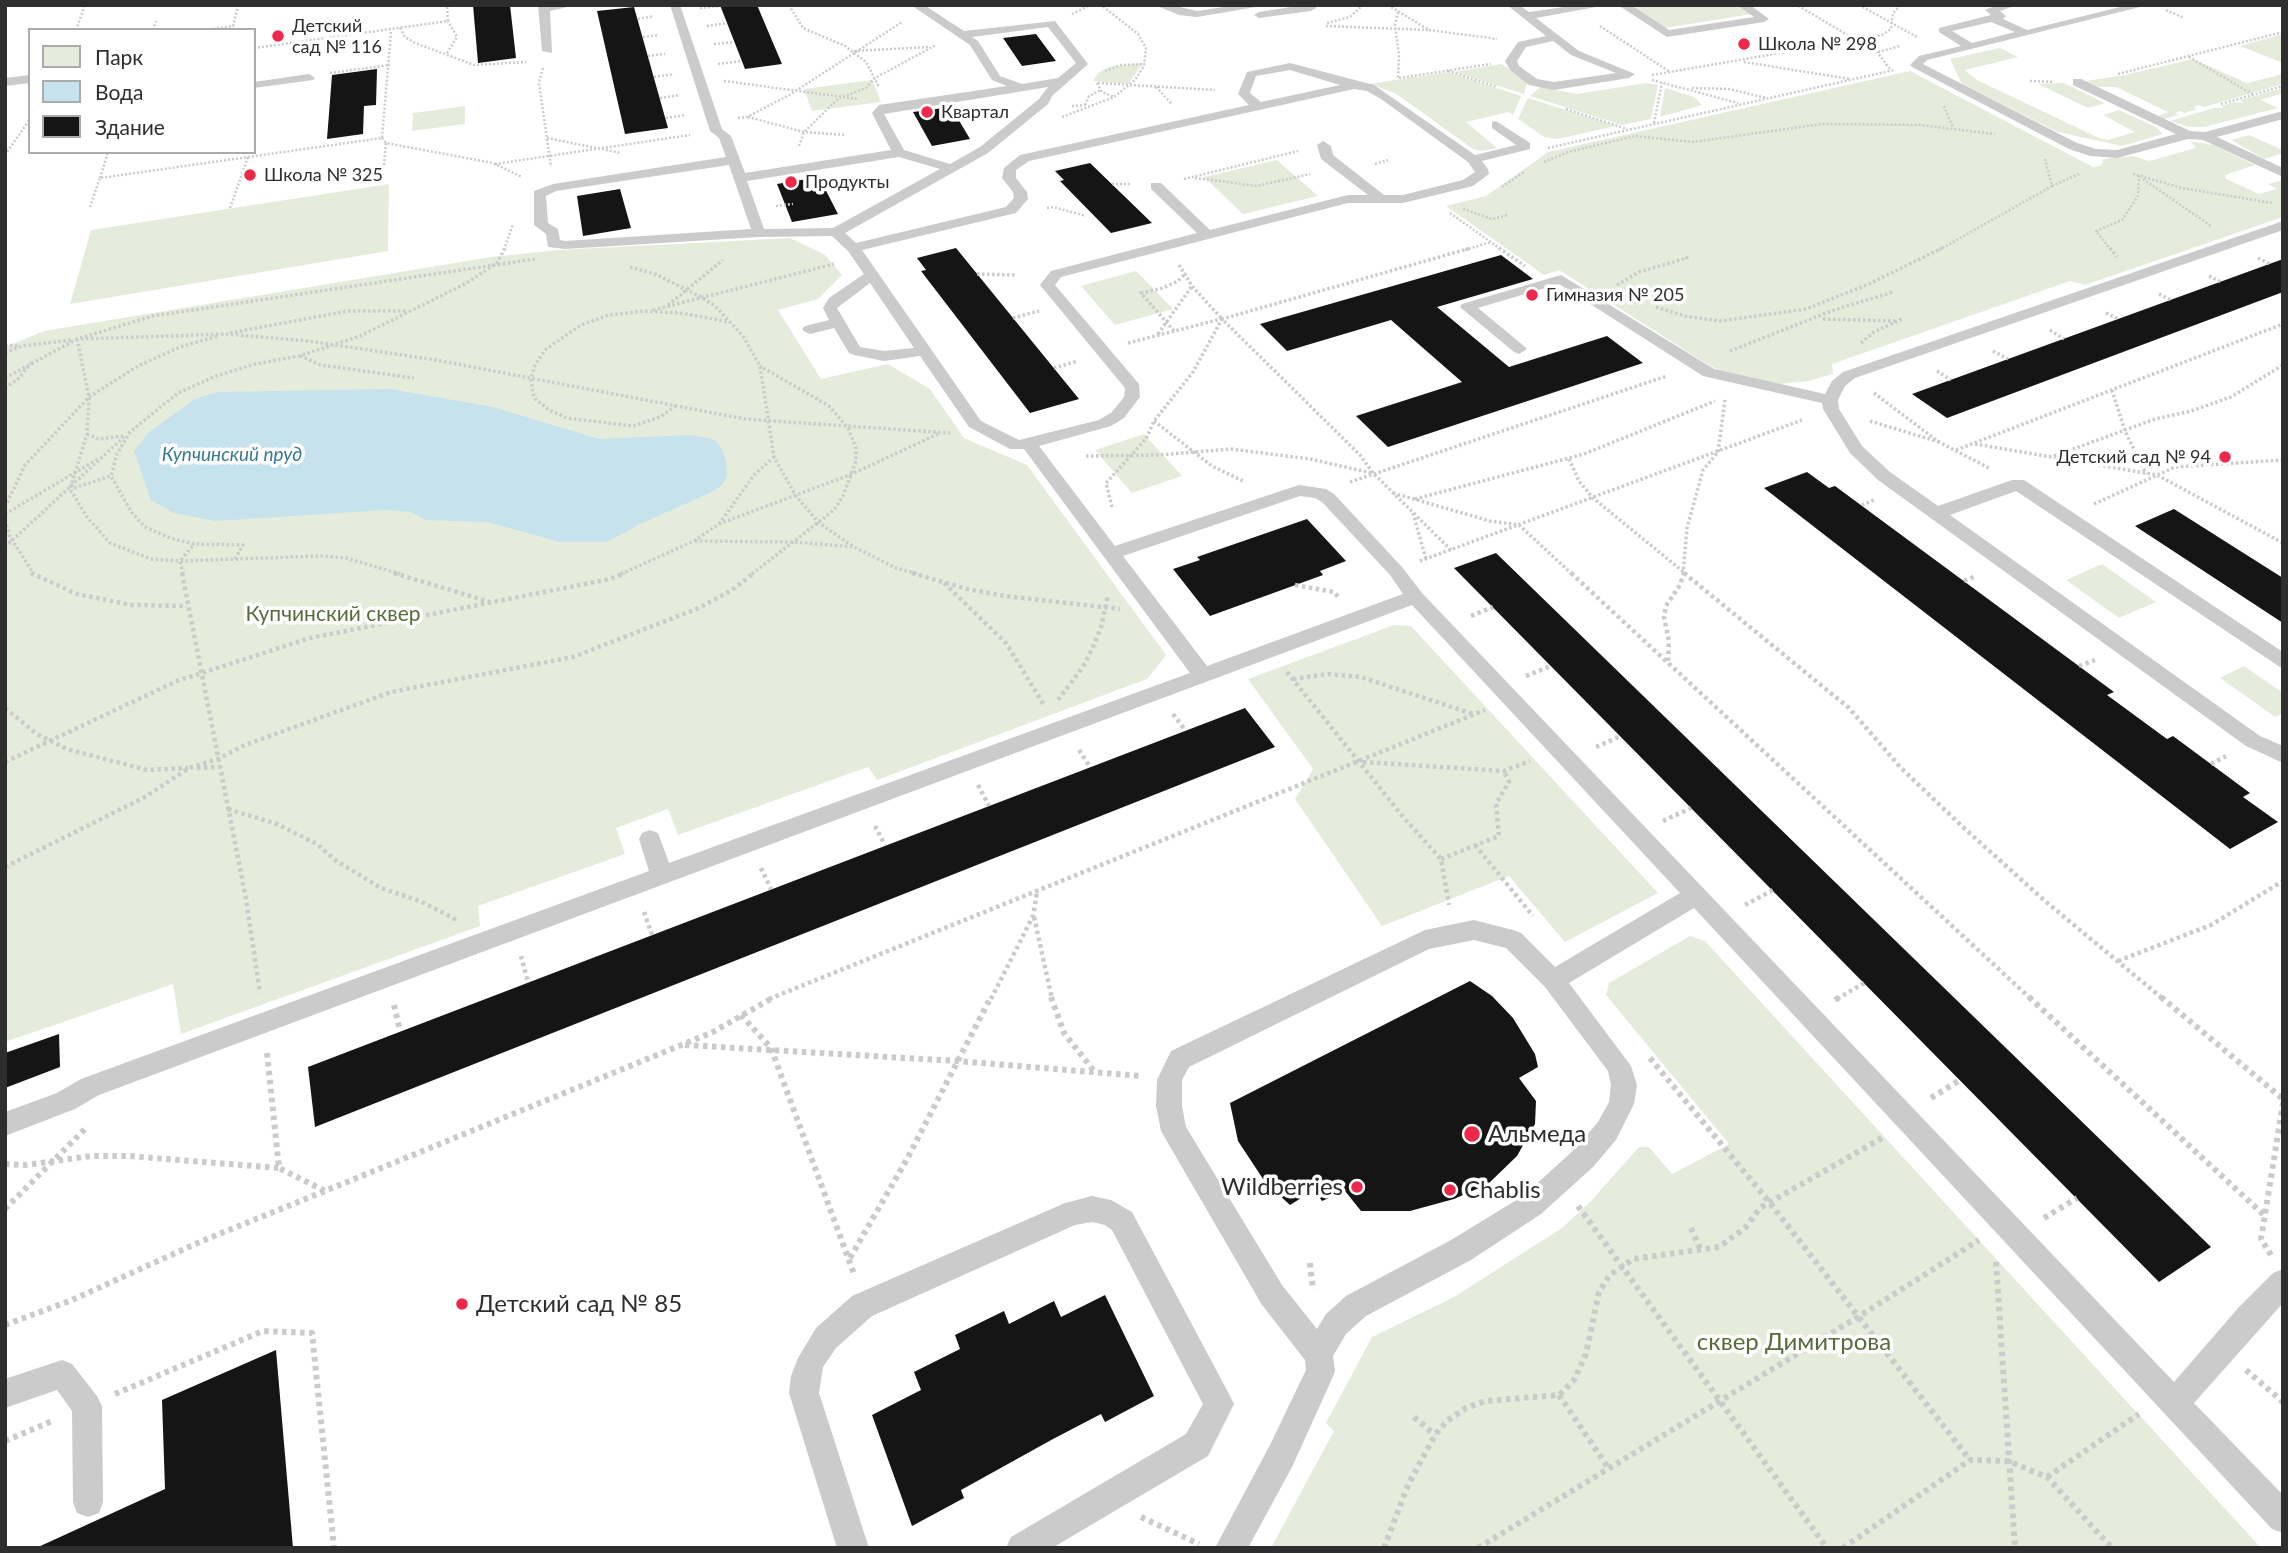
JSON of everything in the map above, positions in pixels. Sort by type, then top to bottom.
[{"type":"lane","points":[[547,56],[543,7],[571,5]]},
{"type":"lane","points":[[675,5],[714,126],[724,136],[759,233]]},
{"type":"lane","points":[[1160,5],[1183,13],[1197,14],[1311,8],[1308,5]]},
{"type":"lane","points":[[1512,5],[1553,38],[1596,63],[1635,75]]},
{"type":"lane","points":[[1623,5],[1667,34],[1765,19],[1742,5]]},
{"type":"lane","points":[[1971,47],[1943,30],[2002,16],[1990,10],[2012,5]]},
{"type":"lane","points":[[2143,5],[1923,58],[1916,65],[2073,146],[2095,153],[2117,154],[2188,135],[2205,136],[2283,115]]},
{"type":"lane","points":[[1527,16],[1596,6]]},
{"type":"lane","points":[[919,7],[974,43],[996,78],[1047,94]]},
{"type":"lane","points":[[1992,18],[2026,33]]},
{"type":"lane","points":[[1949,20],[1962,26]]},
{"type":"lane","points":[[733,160],[553,188],[539,194],[541,225],[553,232],[553,244],[759,233],[836,232],[997,141],[1082,64],[1051,23],[998,25],[962,35]]},
{"type":"lane","points":[[1553,38],[1522,44],[1511,61],[1514,68],[1534,82],[1545,85],[1565,86],[1635,75]]},
{"type":"lane","points":[[836,232],[856,252],[870,276],[975,424],[1016,445],[1030,444],[1105,423],[1126,406],[1133,387],[1047,285],[1056,274],[1348,199],[1403,199],[1468,183],[1482,174],[1480,165],[1473,159],[1380,92],[1290,66],[1275,65],[1251,74],[1244,94],[1257,105]]},
{"type":"lane","points":[[256,85],[309,78]]},
{"type":"lane","points":[[5,82],[28,79]]},
{"type":"lane","points":[[899,153],[878,113],[887,104],[1065,81]]},
{"type":"lane","points":[[2077,82],[2188,135]]},
{"type":"lane","points":[[856,252],[1011,210],[1021,199],[1020,192],[1009,178],[1010,168],[1025,158],[1353,85]]},
{"type":"lane","points":[[1473,159],[1525,146],[1496,125]]},
{"type":"lane","points":[[2205,136],[2283,173]]},
{"type":"lane","points":[[1323,145],[1328,149],[1326,156],[1381,200]]},
{"type":"lane","points":[[739,178],[899,153],[951,168]]},
{"type":"lane","points":[[1156,186],[1207,235]]},
{"type":"lane","points":[[1831,404],[1838,384],[1849,375],[2283,225]]},
{"type":"lane","points":[[870,276],[834,300],[830,308],[854,350],[884,356],[925,351]]},
{"type":"lane","points":[[1519,349],[1467,307],[1561,279],[1692,364],[1717,376],[1831,404],[1866,460],[2242,733],[2283,755]]},
{"type":"lane","points":[[810,329],[838,322]]},
{"type":"lane","points":[[1030,444],[1203,676]]},
{"type":"lane","points":[[1937,513],[2018,484],[2283,662]]},
{"type":"lane","points":[[1111,554],[1286,494],[1299,491],[1320,493],[1328,498],[1396,570],[1415,597],[2283,1518]]},
{"type":"lane","points":[[5,1124],[66,1101],[90,1087],[1415,597]]},
{"type":"lane","points":[[650,839],[662,876]]},
{"type":"lane","points":[[1553,980],[1698,895]]},
{"type":"lane","points":[[1231,1548],[1304,1411],[1321,1371],[1318,1354],[1272,1295],[1174,1131],[1169,1105],[1170,1080],[1180,1059],[1425,940],[1474,930],[1513,940],[1553,980],[1619,1066],[1624,1085],[1621,1104],[1607,1131],[1584,1158],[1557,1183],[1503,1225],[1356,1306],[1336,1324],[1318,1354]]},
{"type":"lane","points":[[852,1548],[804,1393],[805,1376],[812,1358],[826,1338],[862,1306],[1074,1212],[1092,1209],[1111,1213],[1122,1221],[1219,1404],[1197,1445],[1102,1499],[1029,1546]]},
{"type":"lane","points":[[2175,1403],[2222,1349],[2279,1272]]},
{"type":"lane","points":[[5,1394],[62,1374],[87,1406],[89,1502]]},
{"type":"path","points":[[77,28],[85,5]]},
{"type":"path","points":[[219,28],[233,26],[238,5]]},
{"type":"path","points":[[447,5],[448,21],[457,37],[447,53]]},
{"type":"path","points":[[789,5],[803,28],[853,51],[866,62],[887,104]]},
{"type":"path","points":[[1059,118],[1114,97],[1129,85],[1145,64],[1145,45],[1138,34],[1119,16],[1101,5]]},
{"type":"path","points":[[1388,5],[1429,30]]},
{"type":"path","points":[[1797,5],[1873,47],[1891,70]]},
{"type":"path","points":[[1859,5],[1923,40]]},
{"type":"path","points":[[1660,74],[1882,35],[1891,29],[1893,13],[1901,5]]},
{"type":"path","points":[[386,143],[494,164],[606,148],[714,126],[747,117],[793,91],[919,7]]},
{"type":"path","points":[[2161,8],[2184,18]]},
{"type":"path","points":[[1576,9],[1670,72]]},
{"type":"path","points":[[1264,11],[1291,22],[1429,30],[1522,44]]},
{"type":"path","points":[[1397,88],[1399,55],[1395,29],[1398,12]]},
{"type":"path","points":[[256,48],[448,21]]},
{"type":"path","points":[[154,28],[156,22]]},
{"type":"path","points":[[400,28],[405,37],[415,43],[474,65],[547,56],[539,83],[553,188]]},
{"type":"path","points":[[384,165],[386,143],[383,138],[391,32]]},
{"type":"path","points":[[2030,81],[2077,82],[2283,32]]},
{"type":"path","points":[[853,51],[932,47]]},
{"type":"path","points":[[2188,57],[2254,95]]},
{"type":"path","points":[[1353,85],[1511,61]]},
{"type":"path","points":[[1740,61],[1757,66],[1853,79]]},
{"type":"path","points":[[1114,97],[1101,90],[1097,83],[1099,75],[1121,65],[1145,64]]},
{"type":"path","points":[[309,78],[390,65]]},
{"type":"path","points":[[1542,149],[1916,65]]},
{"type":"path","points":[[1635,75],[1742,104]]},
{"type":"path","points":[[698,78],[887,104]]},
{"type":"path","points":[[1065,81],[1244,94]]},
{"type":"path","points":[[1654,124],[1662,83]]},
{"type":"path","points":[[1687,89],[1730,89],[1767,98]]},
{"type":"path","points":[[1086,109],[1087,99],[1101,90]]},
{"type":"path","points":[[747,117],[804,132],[889,135]]},
{"type":"path","points":[[5,155],[28,122]]},
{"type":"path","points":[[1538,164],[1568,152],[1635,136],[1693,142],[1822,124],[1920,125],[2002,135]]},
{"type":"path","points":[[100,178],[383,138]]},
{"type":"path","points":[[547,138],[606,148],[665,171]]},
{"type":"path","points":[[1156,186],[1323,145]]},
{"type":"path","points":[[1648,305],[1685,316],[1720,321],[1819,305],[1869,284],[1958,240],[2052,186],[2041,152]]},
{"type":"path","points":[[90,207],[107,154]]},
{"type":"path","points":[[230,208],[248,157]]},
{"type":"path","points":[[1495,192],[1529,170]]},
{"type":"path","points":[[1191,178],[1257,186],[1322,172]]},
{"type":"path","points":[[2138,176],[2182,188],[2283,205]]},
{"type":"path","points":[[2138,176],[2235,241]]},
{"type":"path","points":[[2134,276],[2096,231],[2122,220],[2138,195],[2138,176]]},
{"type":"path","points":[[1112,184],[1140,184]]},
{"type":"path","points":[[1467,204],[1445,210],[1549,282]]},
{"type":"path","points":[[1047,208],[1053,207],[1086,216]]},
{"type":"path","points":[[1457,207],[1492,219],[1508,215]]},
{"type":"path","points":[[659,312],[759,233]]},
{"type":"path","points":[[1102,350],[1222,319],[1491,242]]},
{"type":"path","points":[[1164,246],[1186,273],[1192,286],[1222,319],[1360,455],[1373,473],[1451,550]]},
{"type":"path","points":[[677,406],[660,417],[634,426],[567,418],[549,410],[534,398],[531,379],[535,365],[547,348],[581,325],[609,315],[645,311],[703,298],[856,252]]},
{"type":"path","points":[[1625,283],[1639,272],[1687,258],[1684,256]]},
{"type":"path","points":[[5,378],[77,339],[153,316],[545,258]]},
{"type":"path","points":[[5,547],[130,432],[178,393],[216,376],[332,346],[412,311],[497,263]]},
{"type":"path","points":[[629,266],[655,274],[703,298],[743,336],[760,366],[774,457],[796,496],[819,523],[854,547],[896,568],[1005,596],[1156,613]]},
{"type":"path","points":[[1174,331],[1141,293],[1163,288],[1178,281],[1186,273]]},
{"type":"path","points":[[977,274],[1017,275]]},
{"type":"path","points":[[1157,335],[1192,286]]},
{"type":"path","points":[[1692,364],[1818,319],[1857,302],[1893,292]]},
{"type":"path","points":[[1013,318],[1046,310]]},
{"type":"path","points":[[5,507],[8,496],[25,466],[89,397],[138,366],[180,347],[316,314],[412,311]]},
{"type":"path","points":[[645,311],[680,313],[731,322]]},
{"type":"path","points":[[944,582],[1006,643],[1048,710],[1083,667],[1101,627],[1106,608],[1114,535],[1112,506],[1106,483],[1146,439],[1154,421],[1209,346],[1222,319]]},
{"type":"path","points":[[1818,319],[1888,322],[1902,319]]},
{"type":"path","points":[[1956,450],[2283,324]]},
{"type":"path","points":[[5,345],[22,346],[77,339],[226,334],[308,341],[436,360],[768,421],[940,433],[985,431]]},
{"type":"path","points":[[77,339],[89,397],[86,434],[70,489],[87,517],[110,543],[151,559],[180,561],[346,558],[492,602]]},
{"type":"path","points":[[5,353],[22,346]]},
{"type":"path","points":[[299,356],[321,365],[414,378]]},
{"type":"path","points":[[5,388],[18,379],[33,361]]},
{"type":"path","points":[[2052,456],[2155,419],[2191,411],[2231,397],[2283,365]]},
{"type":"path","points":[[5,867],[145,797],[189,768],[218,759],[256,740],[391,692],[573,657],[699,608],[732,590],[834,510],[856,461],[856,448],[848,428],[829,406],[760,366]]},
{"type":"path","points":[[1320,493],[1670,375]]},
{"type":"path","points":[[1849,375],[1939,442]]},
{"type":"path","points":[[2112,390],[2124,431],[2146,474]]},
{"type":"path","points":[[1414,499],[1569,459],[1725,397],[1718,452],[1703,470],[1688,528],[1680,585],[1666,606],[1664,617],[1670,640],[1668,662]]},
{"type":"path","points":[[1396,570],[1718,452],[1831,404],[1939,442],[2018,484]]},
{"type":"path","points":[[1126,406],[1154,421],[1192,453],[1240,480],[1286,494]]},
{"type":"path","points":[[86,434],[98,439],[113,439],[130,432]]},
{"type":"path","points":[[130,432],[117,454],[111,476],[117,491],[145,527],[194,544],[243,545],[235,559]]},
{"type":"path","points":[[5,762],[177,681],[310,638],[610,579],[694,541],[719,524],[852,474],[940,433]]},
{"type":"path","points":[[1974,444],[2157,475],[2283,543]]},
{"type":"path","points":[[1084,456],[1192,453],[1231,449],[1310,459],[1373,473]]},
{"type":"path","points":[[5,514],[107,454]]},
{"type":"path","points":[[719,524],[754,475],[774,457]]},
{"type":"path","points":[[1569,459],[1579,481],[1593,498],[1849,708],[1901,768],[1965,829],[2283,1101],[2261,1239],[2279,1272]]},
{"type":"path","points":[[2067,516],[2142,481],[2186,465],[2283,460]]},
{"type":"path","points":[[2142,481],[2146,474]]},
{"type":"path","points":[[70,489],[111,476]]},
{"type":"path","points":[[1393,493],[1490,520],[1519,525],[2265,1216]]},
{"type":"path","points":[[1413,512],[1426,559]]},
{"type":"path","points":[[5,520],[12,541],[32,573],[77,594],[131,605],[187,606]]},
{"type":"path","points":[[694,541],[795,542],[854,547]]},
{"type":"path","points":[[194,544],[180,561],[246,900],[264,1024],[279,1168]]},
{"type":"path","points":[[1295,585],[1334,592],[1358,618]]},
{"type":"path","points":[[1270,651],[1358,762],[1441,859],[1457,933]]},
{"type":"path","points":[[1293,679],[1328,674],[1362,677],[1473,714]]},
{"type":"path","points":[[5,1325],[72,1300],[202,1241],[684,1045],[767,1000],[1513,699]]},
{"type":"path","points":[[5,708],[37,734],[67,749],[147,770],[220,767]]},
{"type":"path","points":[[1358,762],[1504,771],[1560,750]]},
{"type":"path","points":[[1441,859],[1499,836],[1496,804],[1509,782],[1504,771]]},
{"type":"path","points":[[228,809],[277,824],[317,844],[335,860],[381,888],[419,901],[490,939]]},
{"type":"path","points":[[1475,845],[1540,924]]},
{"type":"path","points":[[2117,961],[2211,925],[2283,881]]},
{"type":"path","points":[[850,1258],[907,1159],[1033,916],[1037,892]]},
{"type":"path","points":[[1033,916],[1054,1010],[1064,1033],[1094,1071]]},
{"type":"path","points":[[741,1015],[771,1048],[850,1258],[862,1306]]},
{"type":"path","points":[[684,1045],[957,1060],[1170,1080]]},
{"type":"path","points":[[1647,1054],[1770,1203],[1970,1460]]},
{"type":"path","points":[[5,1209],[90,1123]]},
{"type":"path","points":[[1384,1548],[1408,1485],[1435,1435],[1447,1420],[1466,1408],[1485,1401],[1559,1395],[1574,1380],[1586,1354],[1599,1292],[1609,1276],[1633,1259],[1719,1247],[1733,1238],[1760,1209],[1892,1133]]},
{"type":"path","points":[[5,1164],[51,1162],[91,1156],[129,1156],[279,1168],[325,1191]]},
{"type":"path","points":[[1557,1183],[1622,1266],[1827,1548]]},
{"type":"path","points":[[1691,1228],[1701,1251]]},
{"type":"path","points":[[1478,1548],[1986,1236]]},
{"type":"path","points":[[1996,1259],[2015,1548]]},
{"type":"path","points":[[1297,1262],[1322,1264]]},
{"type":"path","points":[[5,1441],[263,1331],[312,1333],[334,1548]]},
{"type":"path","points":[[2222,1349],[2283,1402]]},
{"type":"path","points":[[1559,1395],[1609,1469]]},
{"type":"path","points":[[2047,1477],[2146,1409],[2175,1403]]},
{"type":"path","points":[[1414,1417],[1435,1435]]},
{"type":"path","points":[[1843,1548],[1970,1460],[2008,1461],[2047,1477],[2112,1548]]},
{"type":"path","points":[[1102,1499],[1206,1548]]},
{"type":"green space","points":[[1650,5],[1737,5],[1752,14],[1665,28],[1633,8]]},
{"type":"green space","points":[[2283,34],[2283,63],[2240,46]]},
{"type":"green space","points":[[2000,48],[2018,57],[1965,70],[1977,80],[2099,138],[2108,140],[2135,132],[2103,115],[2119,110],[2156,127],[2163,134],[2122,146],[2058,132],[1962,84],[1950,59]]},
{"type":"green space","points":[[2193,59],[2247,83],[2283,74],[2283,84],[2204,107],[2199,105],[2194,107],[2197,109],[2184,113],[2180,111],[2175,113],[2178,115],[2164,119],[2158,116],[2168,112],[2116,87],[2098,87],[2086,81],[2125,75]]},
{"type":"green space","points":[[1143,63],[1128,84],[1093,81],[1098,73],[1109,67]]},
{"type":"green space","points":[[1502,64],[1527,82],[1524,94],[1454,72]]},
{"type":"green space","points":[[1910,71],[2093,167],[2102,165],[2103,159],[2133,156],[2149,161],[2196,148],[2191,141],[2213,145],[2255,165],[2225,175],[2226,179],[2259,194],[2277,189],[2268,184],[2283,180],[2283,217],[2085,285],[2070,281],[1832,364],[1833,374],[1808,381],[1780,384],[1728,374],[1710,366],[1559,270],[1544,275],[1446,206],[1486,196],[1548,152]]},
{"type":"green space","points":[[1448,72],[1521,96],[1513,115],[1508,112],[1466,122],[1497,148],[1482,151],[1473,149],[1395,93],[1369,84]]},
{"type":"green space","points":[[872,80],[881,102],[812,111],[804,89]]},
{"type":"green space","points":[[1646,83],[1658,85],[1651,119],[1622,125],[1530,96],[1540,87],[1577,94]]},
{"type":"green space","points":[[2064,83],[2105,103],[2088,108],[2038,84]]},
{"type":"green space","points":[[1665,88],[1694,97],[1702,105],[1660,117]]},
{"type":"green space","points":[[2283,88],[2283,93],[2261,100],[2278,108],[2204,127],[2189,127],[2170,121],[2214,108],[2224,108],[2221,106],[2234,102],[2243,103],[2240,100]]},
{"type":"green space","points":[[1528,98],[1616,126],[1557,139],[1544,137],[1518,119]]},
{"type":"green space","points":[[465,106],[465,124],[412,131],[413,113]]},
{"type":"green space","points":[[2249,135],[2283,150],[2283,153],[2264,159],[2231,140]]},
{"type":"green space","points":[[1277,160],[1318,196],[1243,214],[1204,177]]},
{"type":"green space","points":[[389,184],[388,251],[70,304],[91,230]]},
{"type":"green space","name":"Купчинский сквер","points":[[790,238],[825,255],[842,275],[818,299],[778,310],[821,379],[888,364],[930,389],[964,438],[1027,465],[1166,655],[1147,679],[877,780],[868,767],[678,835],[668,809],[616,828],[625,854],[478,906],[480,926],[181,1034],[173,984],[5,1042],[5,347],[44,331],[491,257],[558,250]]},
{"type":"green space","points":[[1136,271],[1173,309],[1115,325],[1081,286]]},
{"type":"green space","points":[[1144,434],[1182,476],[1132,493],[1095,450]]},
{"type":"green space","points":[[2102,564],[2156,602],[2119,618],[2066,580]]},
{"type":"green space","points":[[1394,625],[1411,626],[1658,893],[1565,942],[1509,876],[1382,926],[1295,799],[1313,769],[1248,679]]},
{"type":"green space","points":[[2244,666],[2283,693],[2283,713],[2275,717],[2220,678]]},
{"type":"green space","name":"сквер Димитрова","points":[[1690,936],[1705,941],[2261,1548],[1271,1548],[1334,1431],[1326,1423],[1372,1337],[1454,1297],[1562,1228],[1591,1201],[1639,1147],[1649,1147],[1672,1174],[1729,1144],[1606,995],[1609,983]]},
{"type":"water","name":"Купчинский пруд","points":[[390,389],[493,407],[599,439],[691,435],[708,438],[715,440],[721,448],[726,460],[727,476],[721,486],[710,493],[642,523],[607,542],[559,542],[488,522],[425,520],[411,512],[386,510],[216,521],[174,513],[151,500],[134,451],[148,433],[195,399],[217,392]]},
{"type":"building","points":[[473,5],[510,5],[516,58],[478,63]]},
{"type":"building","points":[[720,5],[757,5],[782,64],[745,69]]},
{"type":"building","points":[[634,7],[668,128],[625,134],[597,11]]},
{"type":"building","points":[[1036,34],[1056,61],[1022,66],[1003,38]]},
{"type":"building","points":[[377,69],[376,105],[364,106],[363,134],[327,139],[332,75]]},
{"type":"building","points":[[951,107],[970,139],[932,146],[913,112]]},
{"type":"building","points":[[1090,163],[1152,223],[1111,233],[1060,181],[1064,180],[1055,171]]},
{"type":"building","points":[[819,177],[838,214],[792,222],[777,184]]},
{"type":"building","points":[[620,189],[631,228],[583,236],[577,196]]},
{"type":"building","points":[[956,248],[1079,399],[1030,413],[921,271],[926,270],[917,258]]},
{"type":"building","points":[[1501,255],[1533,279],[1437,307],[1509,367],[1607,336],[1643,363],[1388,447],[1356,416],[1462,382],[1391,320],[1287,351],[1260,324]]},
{"type":"building","points":[[2283,259],[2283,292],[1947,418],[1912,394]]},
{"type":"building","points":[[1807,472],[1829,488],[1835,486],[2114,692],[2107,695],[2167,739],[2173,736],[2250,793],[2243,797],[2278,822],[2230,849],[1764,488]]},
{"type":"building","points":[[2174,509],[2283,578],[2283,623],[2135,526]]},
{"type":"building","points":[[1307,519],[1346,561],[1320,571],[1323,575],[1210,616],[1173,569],[1200,560],[1197,557]]},
{"type":"building","points":[[1496,553],[2211,1247],[2159,1282],[1454,568]]},
{"type":"building","points":[[1245,708],[1275,747],[315,1127],[308,1067]]},
{"type":"building","points":[[1470,981],[1492,996],[1513,1018],[1535,1054],[1538,1067],[1519,1078],[1536,1101],[1535,1124],[1517,1156],[1488,1184],[1454,1199],[1410,1211],[1361,1211],[1345,1191],[1322,1201],[1314,1190],[1290,1205],[1265,1182],[1238,1141],[1230,1103]]},
{"type":"building","points":[[59,1034],[60,1067],[5,1088],[5,1053]]},
{"type":"building","points":[[1105,1295],[1154,1396],[1105,1422],[1101,1414],[1053,1439],[961,1490],[964,1498],[912,1526],[872,1415],[921,1390],[914,1372],[960,1349],[955,1335],[1004,1311],[1009,1324],[1054,1301],[1061,1317]]},
{"type":"building","points":[[276,1350],[293,1548],[36,1548],[165,1489],[162,1400]]},
{"type":"place","name":"Детский сад № 116","points":[[278,36]]},
{"type":"place","name":"Школа № 298","points":[[1744,44]]},
{"type":"place","name":"Квартал","points":[[927,112]]},
{"type":"place","name":"Школа № 325","points":[[250,175]]},
{"type":"place","name":"Продукты","points":[[791,182]]},
{"type":"place","name":"Гимназия № 205","points":[[1532,295]]},
{"type":"place","name":"Детский сад № 94","points":[[2225,457]]},
{"type":"place","name":"Альмеда","points":[[1472,1134]]},
{"type":"place","name":"Wildberries","points":[[1357,1187]]},
{"type":"place","name":"Chablis","points":[[1450,1190]]},
{"type":"place","name":"Детский сад № 85","points":[[462,1304]]}]
